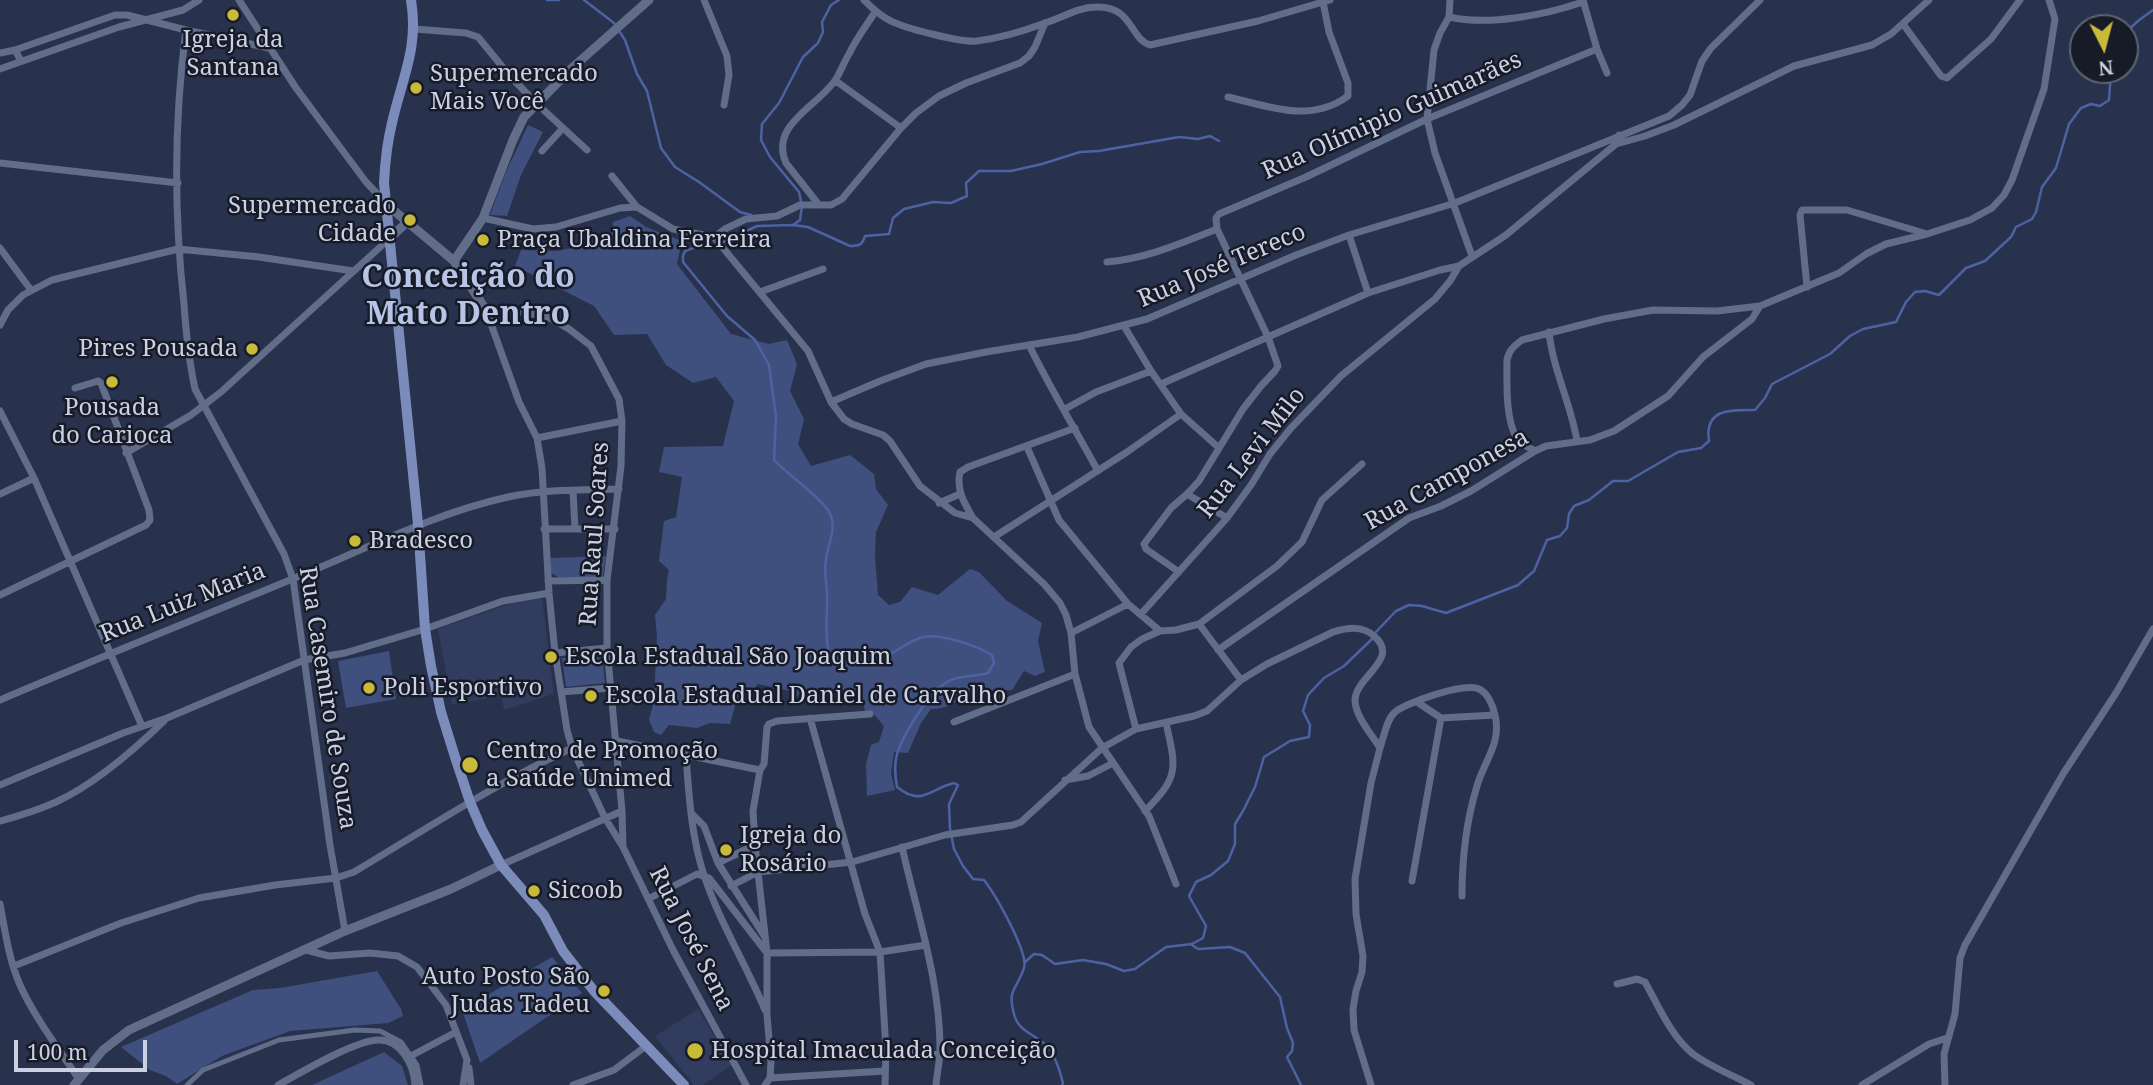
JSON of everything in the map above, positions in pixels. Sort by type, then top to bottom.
[{"type":"main road","points":[[411,0],[414,29],[407,72],[386,149],[384,183],[418,524],[425,629],[441,712],[471,802],[482,830],[501,865],[544,915],[563,951],[586,981],[684,1085]]},
{"type":"street","points":[[0,69],[119,27],[183,10],[199,0]]},
{"type":"street","points":[[239,0],[296,88],[366,182],[406,223],[454,261],[486,310]]},
{"type":"street","points":[[704,0],[727,55],[729,75],[723,106]]},
{"type":"street","points":[[864,0],[875,12],[892,22],[974,42],[1088,8],[1110,9],[1122,14],[1142,41],[1150,44],[1258,21],[1326,1],[1329,32],[1348,83],[1348,96],[1322,108],[1297,112],[1228,97]]},
{"type":"street","points":[[1450,0],[1449,18],[1434,50],[1427,119],[1435,153],[1472,257]]},
{"type":"street","name":"Rua José Tereco","points":[[831,402],[926,364],[1078,337],[1124,326],[1185,304],[1240,277],[1349,235],[1455,203],[1669,116],[1690,95],[1702,61],[1711,48],[1760,0]]},
{"type":"street","points":[[1161,384],[1368,293],[1459,266],[1506,235],[1616,144],[1674,125],[1794,66],[1872,45],[1891,34],[1929,0]]},
{"type":"street","points":[[1903,24],[1941,76],[1947,78],[1991,39],[2020,0]]},
{"type":"street","points":[[1535,451],[1518,440],[1513,431],[1508,392],[1507,360],[1514,346],[1522,340],[1653,310],[1717,311],[1760,306],[1839,273],[1886,244],[1970,220],[1992,208],[2008,187],[2043,89],[2055,19],[2049,0]]},
{"type":"street","points":[[454,261],[483,218],[524,117],[572,68],[650,1]]},
{"type":"street","points":[[1449,18],[1476,21],[1540,14],[1583,1],[1607,73]]},
{"type":"street","points":[[820,205],[782,155],[785,134],[797,117],[836,81],[856,41],[875,12]]},
{"type":"street","points":[[0,53],[115,15],[148,19],[186,30],[269,47]]},
{"type":"street","points":[[717,239],[724,229],[746,219],[777,216],[802,204],[831,205],[842,199],[916,113],[939,96],[966,83],[1020,63],[1035,47],[1045,23]]},
{"type":"street","points":[[414,29],[466,33],[478,37],[537,104],[587,150]]},
{"type":"street","name":"Rua Casemiro de Souza","points":[[186,30],[179,124],[178,249],[190,364],[195,389],[284,554],[293,579],[345,931]]},
{"type":"street","name":"Rua Olímipio Guimarães","points":[[1217,229],[1215,222],[1219,214],[1306,177],[1427,119],[1597,49]]},
{"type":"street","points":[[15,50],[21,61]]},
{"type":"street","points":[[836,81],[901,128]]},
{"type":"street","points":[[542,151],[563,128]]},
{"type":"street","points":[[1616,144],[1619,135]]},
{"type":"street","points":[[0,163],[178,183]]},
{"type":"street","points":[[612,176],[637,207],[673,229],[717,239],[808,351],[831,402],[844,419],[883,435],[890,441],[920,486],[955,513],[973,518]]},
{"type":"street","points":[[483,218],[533,229],[556,227],[620,208],[637,207]]},
{"type":"street","points":[[1807,288],[1801,237],[1802,211],[1847,210],[1927,234]]},
{"type":"street","points":[[126,453],[191,415],[221,393],[406,223]]},
{"type":"street","points":[[1107,262],[1155,254],[1217,229],[1277,360],[1275,371],[1243,409],[1199,481],[1171,508],[1144,544],[1146,549],[1179,572]]},
{"type":"street","points":[[1349,235],[1368,293]]},
{"type":"street","points":[[0,248],[31,290]]},
{"type":"street","points":[[0,326],[8,310],[31,290],[52,280],[178,249],[259,257],[353,271]]},
{"type":"street","name":"Rua Levi Milo","points":[[1142,614],[1227,518],[1291,428],[1341,376],[1436,299],[1459,266]]},
{"type":"street","points":[[760,292],[823,269]]},
{"type":"street","name":"Rua Camponesa","points":[[1218,650],[1409,518],[1471,491],[1546,446],[1597,438],[1614,431],[1668,396],[1703,357],[1752,319],[1760,306]]},
{"type":"street","name":"Rua Raul Soares","points":[[486,310],[517,311],[548,317],[569,329],[591,346],[619,399],[622,421],[619,489],[607,580],[607,648],[620,778],[623,847]]},
{"type":"street","name":"Rua José Sena","points":[[486,310],[519,402],[537,438],[542,468],[544,529],[555,653],[572,748],[605,818],[623,847],[679,961],[746,1085]]},
{"type":"street","points":[[1124,326],[1181,414],[1218,447]]},
{"type":"street","points":[[1549,332],[1553,359],[1577,442]]},
{"type":"street","points":[[1029,345],[1098,471]]},
{"type":"street","points":[[1065,409],[1096,392],[1151,371]]},
{"type":"street","points":[[0,595],[146,525],[150,520],[149,510],[101,383],[98,381],[75,388]]},
{"type":"street","points":[[0,411],[34,478],[142,726]]},
{"type":"street","points":[[994,537],[1050,503],[1181,414]]},
{"type":"street","points":[[537,438],[622,421]]},
{"type":"street","points":[[1075,428],[968,467],[960,472],[960,494],[973,518],[1044,584],[1060,603],[1071,633],[1075,674],[1089,727],[1145,811],[1176,884]]},
{"type":"street","points":[[1027,447],[1059,520],[1128,604],[1160,631]]},
{"type":"street","points":[[1136,729],[1119,663],[1131,647],[1160,631],[1199,624],[1240,595],[1295,550],[1308,532],[1322,500],[1362,464]]},
{"type":"street","points":[[0,494],[34,478]]},
{"type":"street","name":"Rua Luiz Maria","points":[[0,700],[293,579],[418,524],[508,497],[543,491],[619,489]]},
{"type":"street","points":[[573,491],[575,529]]},
{"type":"street","points":[[939,503],[960,494]]},
{"type":"street","points":[[1188,494],[1227,518]]},
{"type":"street","points":[[544,529],[615,529]]},
{"type":"street","points":[[548,581],[607,580]]},
{"type":"street","points":[[0,785],[304,660],[345,653],[425,629],[503,601],[549,593]]},
{"type":"street","points":[[1071,633],[1128,604]]},
{"type":"street","points":[[1199,624],[1241,680]]},
{"type":"street","points":[[732,886],[758,872],[852,862],[957,832],[1021,822],[1102,748],[1136,729],[1207,711],[1241,680],[1267,664],[1333,632],[1354,628],[1370,632],[1382,642],[1383,654],[1380,661],[1355,698],[1360,717],[1380,748]]},
{"type":"street","points":[[1945,1085],[1943,1069],[1947,1038],[1955,1014],[1960,958],[1965,945],[2063,774],[2116,693],[2153,629]]},
{"type":"street","points":[[555,653],[607,648]]},
{"type":"street","points":[[954,722],[1075,674]]},
{"type":"street","points":[[1371,1085],[1354,1030],[1353,1009],[1363,956],[1356,914],[1355,879],[1371,783],[1392,714],[1441,692],[1468,686],[1480,689],[1490,701],[1498,730],[1495,746],[1478,783],[1465,832],[1462,896]]},
{"type":"street","points":[[561,692],[610,688]]},
{"type":"street","points":[[1417,702],[1441,718],[1495,715]]},
{"type":"street","points":[[870,714],[769,724],[764,764],[760,771],[753,811],[767,954],[767,1014],[771,1062],[767,1082],[885,1071]]},
{"type":"street","points":[[0,821],[56,802],[83,786],[144,741],[167,718]]},
{"type":"street","points":[[810,718],[865,914],[880,952],[886,1050],[885,1085]]},
{"type":"street","points":[[1412,881],[1441,718]]},
{"type":"street","points":[[1145,811],[1171,781],[1174,758],[1166,723]]},
{"type":"street","points":[[617,741],[760,771]]},
{"type":"street","points":[[14,966],[121,923],[199,898],[336,878],[354,872],[471,802],[572,748]]},
{"type":"street","points":[[686,756],[690,812],[704,875],[767,1014]]},
{"type":"street","points":[[1065,780],[1088,776],[1113,763]]},
{"type":"street","points":[[589,785],[620,778]]},
{"type":"street","points":[[0,904],[19,983],[76,1082],[103,1050],[129,1030],[345,931],[451,889],[622,810]]},
{"type":"street","points":[[690,812],[705,826],[718,863],[765,937]]},
{"type":"street","points":[[718,863],[755,845]]},
{"type":"street","points":[[902,847],[937,1003],[940,1055],[936,1085]]},
{"type":"street","points":[[648,898],[692,876],[704,875],[767,954]]},
{"type":"street","points":[[767,954],[880,952],[926,945]]},
{"type":"street","points":[[306,950],[329,956],[370,953],[398,956],[417,967],[446,1005],[467,1060],[471,1085]]},
{"type":"street","points":[[1617,984],[1637,979],[1645,982],[1680,1041],[1715,1068],[1751,1085]]},
{"type":"street","points":[[187,1085],[203,1070],[279,1040],[355,1030],[380,1031],[401,1042],[409,1057],[415,1085]]},
{"type":"street","points":[[409,1057],[456,1032]]},
{"type":"street","points":[[1861,1085],[1929,1044],[1947,1038]]},
{"type":"street","points":[[283,1084],[341,1052],[374,1040],[385,1040],[397,1046],[417,1065],[421,1085]]},
{"type":"street","points":[[576,1084],[614,1070],[646,1046]]},
{"type":"street","points":[[886,1050],[940,1055]]},
{"type":"street","points":[[463,1085],[467,1060]]},
{"type":"shaded area","points":[[528,125],[543,132],[521,175],[507,216],[490,215],[506,172]]},
{"type":"shaded area","points":[[630,216],[646,227],[682,241],[677,264],[731,334],[769,344],[787,340],[797,364],[790,391],[804,419],[798,444],[811,466],[850,455],[874,474],[876,489],[888,505],[876,532],[878,595],[889,605],[900,602],[912,587],[938,595],[970,569],[979,572],[1007,601],[1042,623],[1038,641],[1045,672],[1035,676],[1024,671],[1012,690],[966,691],[951,705],[931,709],[921,723],[908,753],[894,752],[891,774],[895,790],[867,796],[866,764],[871,745],[879,742],[884,726],[871,711],[865,711],[862,695],[803,689],[797,697],[791,691],[757,684],[753,696],[737,699],[730,724],[710,723],[697,728],[669,725],[661,735],[654,732],[649,720],[654,701],[657,637],[655,615],[666,599],[669,570],[659,561],[664,521],[676,517],[682,477],[659,472],[664,447],[723,446],[734,401],[716,377],[693,383],[666,365],[647,334],[614,335],[594,306],[515,266],[521,250],[556,251],[594,244],[612,232],[613,222]]},
{"type":"shaded area","points":[[606,556],[603,577],[558,577],[551,573],[551,558]]},
{"type":"shaded area","points":[[542,598],[554,694],[504,710],[501,696],[452,705],[438,629],[515,602]]},
{"type":"shaded area","name":"Poli Esportivo","points":[[389,651],[396,699],[346,708],[338,661]]},
{"type":"shaded area","points":[[602,654],[605,683],[566,687],[562,658]]},
{"type":"shaded area","points":[[552,957],[582,993],[480,1063],[462,1010]]},
{"type":"shaded area","points":[[377,971],[403,1016],[388,1023],[290,1031],[222,1056],[177,1084],[150,1070],[121,1047],[253,990],[280,988]]},
{"type":"shaded area","name":"Hospital Imaculada Conceição","points":[[698,1009],[732,1065],[703,1085],[694,1085],[655,1036]]},
{"type":"shaded area","points":[[384,1052],[402,1066],[408,1085],[312,1085]]},
{"type":"waterway","points":[[547,0],[559,0]]},
{"type":"waterway","points":[[584,0],[614,23],[625,40],[637,74],[647,91],[661,148],[675,167],[740,212],[751,215]]},
{"type":"waterway","points":[[839,0],[831,5],[822,22],[823,32],[818,43],[803,57],[779,103],[762,124],[761,140],[770,157],[799,192],[802,206],[800,220],[793,225],[757,226],[713,247],[693,248],[685,251],[683,262],[727,316],[755,340],[769,365],[776,417],[774,460],[814,496],[831,516],[832,532],[825,567],[829,655],[843,661],[870,659],[894,652],[919,638],[931,636],[959,641],[992,655],[994,663],[988,673],[951,680],[927,702],[905,735],[897,754],[896,783],[897,787],[913,796],[926,795],[954,783],[958,785],[949,804],[954,849],[973,879],[984,880],[1016,937],[1024,968],[1012,994],[1014,1014],[1019,1025],[1051,1051],[1062,1085]]},
{"type":"waterway","points":[[2139,20],[2153,10]]},
{"type":"waterway","points":[[1375,633],[1396,611],[1409,605],[1446,613],[1518,585],[1534,571],[1547,540],[1560,536],[1567,528],[1569,514],[1574,506],[1589,500],[1613,481],[1628,481],[1678,452],[1701,448],[1709,441],[1711,422],[1721,413],[1755,410],[1772,384],[1830,354],[1850,336],[1863,329],[1896,322],[1906,302],[1915,292],[1925,291],[1939,295],[1966,268],[1985,261],[2011,237],[2016,227],[2032,219],[2042,187],[2056,168],[2069,124],[2081,108],[2091,104],[2100,106],[2109,100],[2110,84]]},
{"type":"waterway","points":[[793,225],[808,227],[850,246],[856,246],[862,243],[865,236],[889,234],[893,218],[904,209],[933,202],[951,203],[967,196],[966,183],[979,171],[1011,171],[1080,152],[1179,137],[1198,139],[1210,136],[1219,141]]},
{"type":"waterway","points":[[1025,962],[1034,954],[1042,955],[1055,964],[1083,960],[1124,971],[1135,969],[1166,947],[1192,944],[1203,938],[1206,926],[1189,896],[1196,882],[1211,875],[1228,861],[1235,844],[1235,824],[1255,787],[1264,757],[1290,741],[1309,737],[1310,725],[1303,711],[1308,695],[1324,678],[1344,666],[1372,639]]},
{"type":"waterway","points":[[1192,945],[1198,949],[1230,947],[1245,953],[1280,997],[1293,1043],[1292,1051],[1287,1057],[1301,1085]]},
{"type":"place","name":"Igreja da Santana","points":[[233,15]]},
{"type":"place","name":"Supermercado Mais Você","points":[[416,88]]},
{"type":"place","name":"Supermercado Cidade","points":[[410,220]]},
{"type":"place","name":"Praça Ubaldina Ferreira","points":[[483,240]]},
{"type":"place","name":"Pires Pousada","points":[[252,349]]},
{"type":"place","name":"Pousada do Carioca","points":[[112,382]]},
{"type":"place","name":"Bradesco","points":[[355,541]]},
{"type":"place","name":"Escola Estadual São Joaquim","points":[[551,657]]},
{"type":"place","name":"Poli Esportivo","points":[[369,688]]},
{"type":"place","name":"Escola Estadual Daniel de Carvalho","points":[[591,696]]},
{"type":"place","name":"Centro de Promoção a Saúde Unimed","points":[[470,765]]},
{"type":"place","name":"Igreja do Rosário","points":[[726,850]]},
{"type":"place","name":"Sicoob","points":[[534,891]]},
{"type":"place","name":"Auto Posto São Judas Tadeu","points":[[604,991]]},
{"type":"place","name":"Hospital Imaculada Conceição","points":[[695,1051]]},
{"type":"district","name":"Conceição do Mato Dentro","points":[[468,296]]}]
